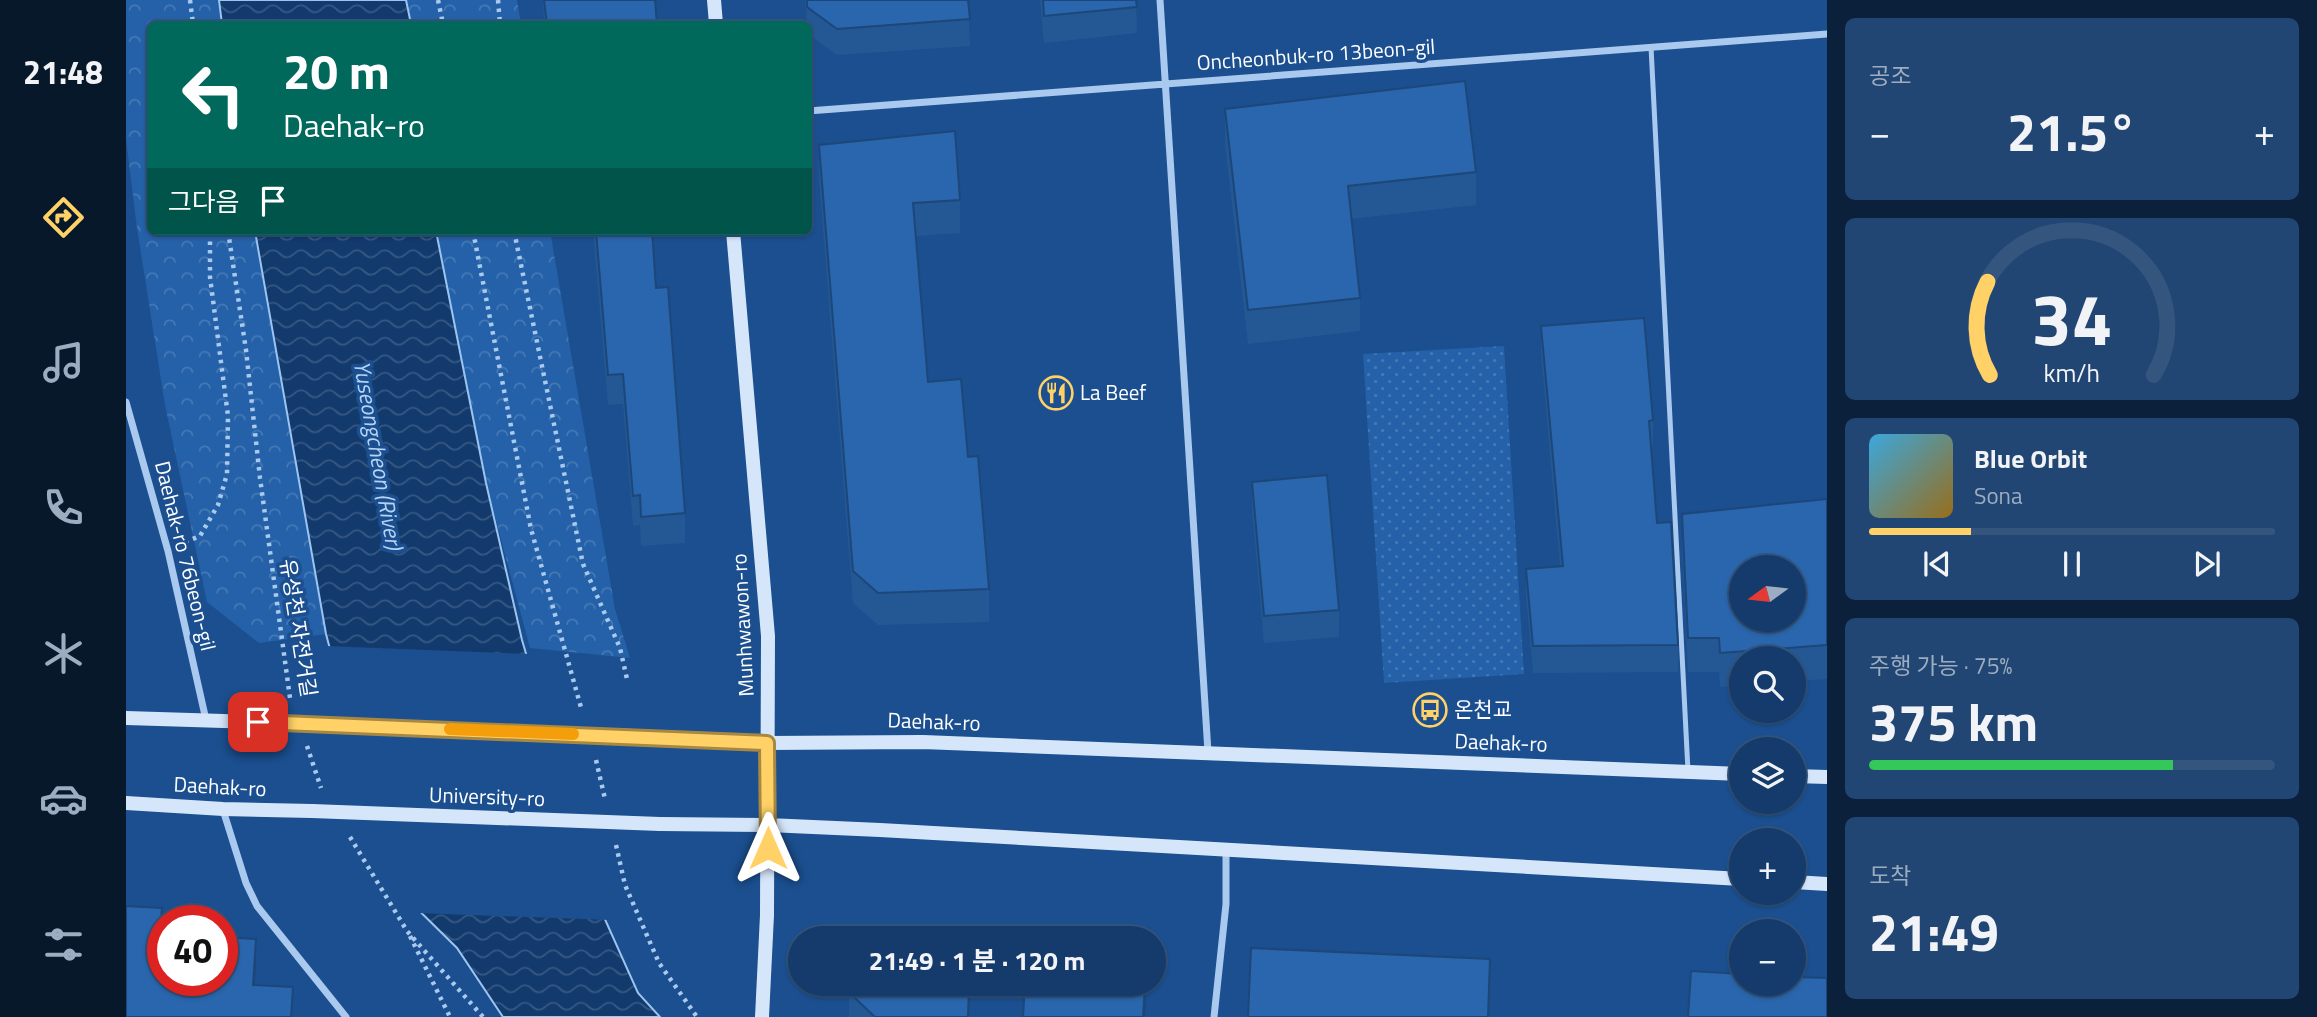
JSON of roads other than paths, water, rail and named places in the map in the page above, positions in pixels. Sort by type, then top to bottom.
[{"type":"street","points":[[714,0],[716,21]]},
{"type":"street","points":[[1160,0],[1208,752]]},
{"type":"street","name":"Oncheonbuk-ro 13beon-gil","points":[[812,111],[1827,34]]},
{"type":"street","name":"Munhwawon-ro","points":[[733,235],[768,636],[767,915],[762,1017]]},
{"type":"street","name":"Daehak-ro 76beon-gil","points":[[126,402],[167,551],[206,720]]},
{"type":"street","name":"Daehak-ro","points":[[126,718],[767,743],[882,741],[1208,752],[1729,774]]},
{"type":"street","points":[[1806,776],[1827,777]]},
{"type":"street","name":"Daehak-ro","points":[[126,803],[312,811]]},
{"type":"street","points":[[223,809],[246,883],[257,906],[346,1017]]},
{"type":"street","name":"University-ro","points":[[312,811],[660,824],[768,825]]},
{"type":"street","points":[[768,825],[1729,878]]},
{"type":"street","points":[[1214,1017],[1226,904],[1226,850]]},
{"type":"street","points":[[1806,883],[1827,884]]},
{"type":"lane","points":[[1651,47],[1688,772]]},
{"type":"water","points":[[219,0],[406,0],[410,21],[222,21]]},
{"type":"water","name":"Yuseongcheon (River)","points":[[256,235],[437,235],[486,483],[522,640],[603,915],[638,993],[660,1017],[503,1017],[457,948],[393,885],[326,634]]},
{"type":"place","name":"La Beef","points":[[1056,393]]},
{"type":"place","name":"온천교","points":[[1430,710]]}]
